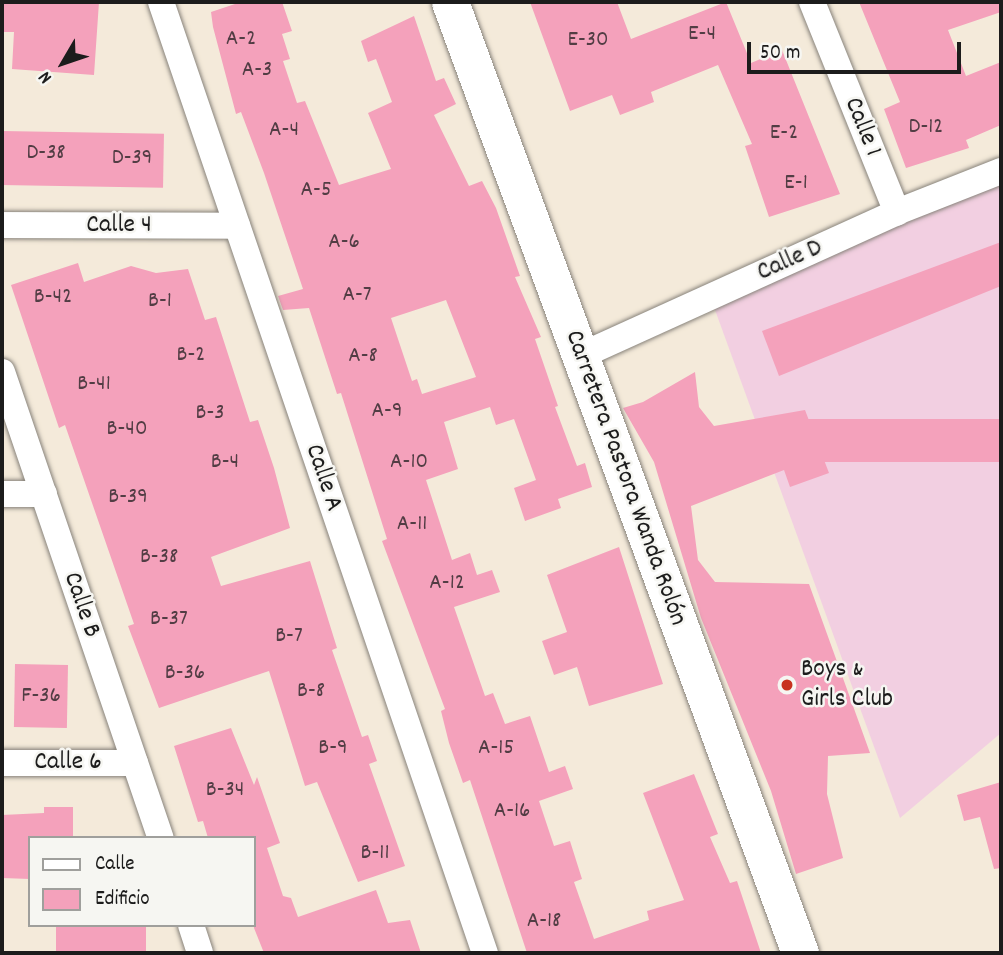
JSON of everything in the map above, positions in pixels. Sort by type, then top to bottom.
[{"type":"street","name":"Calle A","points":[[161,2],[485,953]]},
{"type":"street","name":"Carretera Pastora Wanda Rolón","points":[[450,2],[800,953]]},
{"type":"street","name":"Calle 1","points":[[812,2],[897,212]]},
{"type":"street","name":"Calle D","points":[[580,356],[897,212],[1001,170]]},
{"type":"street","name":"Calle 4","points":[[2,225],[237,226]]},
{"type":"street","name":"Calle B","points":[[2,372],[160,836]]},
{"type":"street","points":[[2,494],[44,494]]},
{"type":"street","name":"Calle 6","points":[[2,763],[135,763]]},
{"type":"street","points":[[192,927],[200,953]]},
{"type":"shaded area","points":[[1001,166],[1001,733],[900,818],[707,288]]},
{"type":"building","points":[[2,2],[99,2],[94,75],[12,69],[14,32],[2,32]]},
{"type":"building","points":[[241,2],[282,2],[292,31],[282,34],[290,59],[283,61],[297,103],[305,101],[339,185],[391,169],[368,113],[392,102],[376,59],[368,62],[361,41],[414,16],[436,81],[444,78],[456,104],[434,115],[469,186],[482,181],[496,208],[520,276],[515,277],[541,337],[535,339],[558,406],[555,407],[577,466],[585,463],[592,487],[558,499],[561,508],[525,521],[514,488],[536,480],[514,419],[496,425],[490,407],[444,422],[458,469],[426,480],[452,560],[470,553],[477,575],[492,570],[500,592],[454,607],[485,696],[493,693],[505,724],[530,716],[549,772],[565,766],[573,789],[539,801],[554,846],[570,841],[582,879],[574,882],[594,939],[649,920],[647,911],[684,900],[643,793],[694,774],[718,834],[710,837],[730,883],[737,881],[761,953],[527,953],[470,780],[463,783],[449,743],[441,711],[445,709],[382,541],[387,539],[341,393],[337,394],[309,308],[283,310],[278,296],[303,289],[241,112],[236,114],[211,12]],"holes":[[[446,300],[476,377],[422,394],[417,379],[412,381],[391,318]]]},
{"type":"building","points":[[530,2],[617,2],[631,39],[726,2],[751,63],[782,50],[840,194],[769,217],[745,146],[752,144],[718,65],[651,92],[654,102],[620,115],[612,95],[570,111]]},
{"type":"building","points":[[859,2],[1001,2],[1001,12],[948,30],[966,76],[1001,62],[1001,125],[966,140],[969,148],[906,168],[884,109],[900,102]]},
{"type":"building","points":[[2,131],[164,134],[163,188],[2,185]]},
{"type":"building","points":[[1001,242],[1001,286],[779,376],[762,331]]},
{"type":"building","points":[[78,263],[84,282],[131,266],[156,273],[188,269],[205,320],[216,317],[250,422],[258,420],[290,528],[211,557],[221,586],[310,561],[337,648],[332,650],[362,737],[368,735],[377,761],[369,764],[405,866],[358,882],[317,782],[305,786],[269,671],[159,708],[128,626],[134,624],[65,425],[59,428],[11,285]]},
{"type":"building","name":"Boys & Girls Club","points":[[695,372],[699,407],[714,426],[805,410],[829,473],[790,487],[784,470],[691,506],[698,560],[715,582],[809,584],[870,753],[828,756],[827,794],[843,858],[796,874],[771,791],[701,618],[654,462],[623,408],[643,402]]},
{"type":"building","points":[[801,419],[1001,419],[1001,462],[801,462]]},
{"type":"building","points":[[619,547],[663,684],[589,706],[577,667],[554,675],[542,641],[567,632],[547,575]]},
{"type":"building","points":[[15,664],[68,665],[67,728],[14,727]]},
{"type":"building","points":[[231,728],[254,785],[257,777],[280,843],[267,848],[283,896],[291,898],[298,917],[376,890],[388,923],[410,920],[421,953],[264,953],[254,928],[256,836],[207,836],[203,821],[198,822],[174,746]]},
{"type":"building","points":[[1001,782],[1001,868],[994,869],[980,817],[964,821],[957,795]]},
{"type":"building","points":[[44,807],[73,807],[73,836],[28,836],[28,879],[2,878],[2,815],[44,813]]},
{"type":"building","points":[[56,927],[146,927],[146,953],[56,953]]},
{"type":"place","name":"Boys & Girls Club","points":[[787,685]]}]
